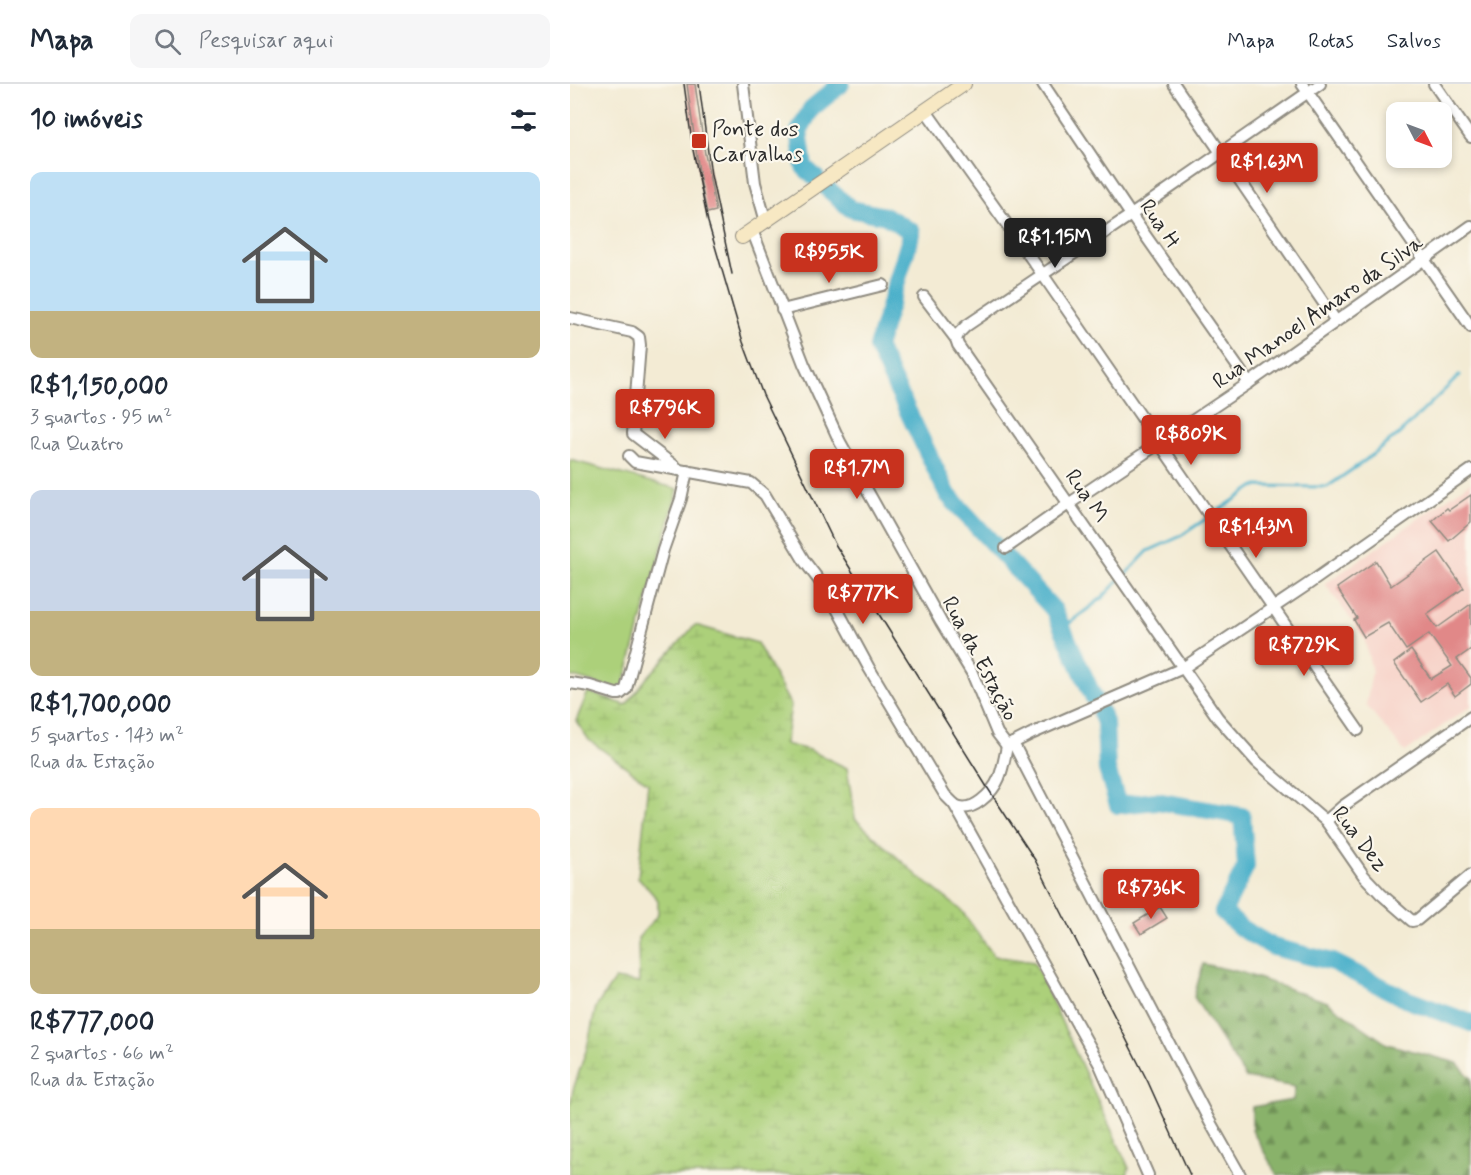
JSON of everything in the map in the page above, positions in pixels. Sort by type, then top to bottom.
[{"type":"street","points":[[753,84],[743,87],[755,183],[766,222]]},
{"type":"street","points":[[747,234],[964,84]]},
{"type":"street","name":"Rua H","points":[[1043,84],[1131,215],[1249,382]]},
{"type":"street","points":[[1174,84],[1336,321]]},
{"type":"street","points":[[957,342],[959,333],[966,327],[1222,152],[1305,88],[1320,84]]},
{"type":"street","points":[[1434,84],[1471,137]]},
{"type":"street","points":[[1305,88],[1471,327]]},
{"type":"street","points":[[926,111],[1358,730]]},
{"type":"street","name":"Rua Manoel Amaro da Silva","points":[[1006,548],[1070,502],[1249,382],[1471,226]]},
{"type":"street","name":"Rua da Estação","points":[[747,234],[840,442],[972,673],[997,733],[1010,745],[1204,1112],[1240,1175]]},
{"type":"street","points":[[782,310],[883,285]]},
{"type":"street","name":"Rua M","points":[[924,297],[1070,502],[1183,668]]},
{"type":"street","points":[[570,318],[632,332],[639,338],[633,434],[683,470]]},
{"type":"street","points":[[629,456],[635,462],[751,483],[765,495],[805,562],[828,592],[869,669],[945,795],[954,804],[1100,1065],[1148,1175]]},
{"type":"street","points":[[570,683],[616,694],[626,689],[663,550],[681,500],[683,470]]},
{"type":"street","points":[[954,804],[970,807],[990,792],[1000,776],[1010,745],[1183,668],[1471,470]]},
{"type":"street","name":"Rua Dez","points":[[1183,668],[1241,746],[1326,821],[1364,876],[1412,921],[1424,916],[1471,875]]},
{"type":"street","points":[[1326,821],[1343,806],[1471,717]]},
{"type":"shaded area","points":[[1471,482],[1471,706],[1405,752],[1366,705],[1372,672],[1364,637],[1325,584]]},
{"type":"green space","points":[[570,460],[678,489],[622,691],[570,676]]},
{"type":"green space","points":[[695,625],[757,643],[791,706],[785,744],[809,750],[847,768],[855,819],[919,877],[961,910],[994,956],[1034,962],[1129,1168],[1127,1175],[570,1175],[570,1108],[596,1007],[615,979],[639,983],[638,938],[658,915],[658,900],[638,877],[648,783],[589,740],[576,721],[588,692],[626,705],[646,679]]},
{"type":"green space","points":[[1203,964],[1240,972],[1327,1002],[1387,1044],[1457,1063],[1471,1078],[1471,1175],[1277,1175],[1252,1130],[1252,1107],[1293,1100],[1295,1087],[1246,1078],[1194,997]]},
{"type":"building","name":"Ponte dos Carvalhos","points":[[687,84],[695,84],[716,211],[707,213],[700,179]]},
{"type":"building","points":[[1471,495],[1471,522],[1449,541],[1432,521],[1447,508],[1449,510]]},
{"type":"building","points":[[1439,552],[1464,588],[1427,614],[1437,628],[1471,604],[1471,649],[1457,659],[1471,678],[1471,684],[1455,696],[1447,684],[1421,702],[1394,663],[1411,650],[1431,679],[1452,666],[1429,634],[1406,650],[1388,623],[1364,637],[1354,620],[1357,618],[1337,588],[1376,561],[1391,586]]},
{"type":"building","points":[[1160,907],[1167,918],[1141,934],[1134,923]]},
{"type":"waterway","points":[[816,178],[804,167],[799,131],[811,109],[841,84]]},
{"type":"waterway","points":[[828,189],[851,209],[886,216],[912,232],[877,347],[948,495],[1054,610],[1094,698]]},
{"type":"waterway","points":[[1124,576],[1148,551],[1179,537],[1255,486],[1327,487],[1399,434],[1460,375]]},
{"type":"waterway","points":[[1063,628],[1102,598],[1119,580]]},
{"type":"waterway","points":[[1101,713],[1105,722],[1107,769],[1118,805],[1156,801],[1242,816],[1246,866],[1223,912],[1241,928],[1273,947],[1333,962],[1408,1000],[1471,1023]]},
{"type":"tram line","points":[[684,84],[693,150],[708,222],[743,342],[763,395],[835,544],[1035,860],[1148,1082],[1190,1175]]},
{"type":"tram line","points":[[699,84],[711,175],[732,274]]},
{"type":"place","name":"Ponte dos Carvalhos","points":[[699,141]]}]
